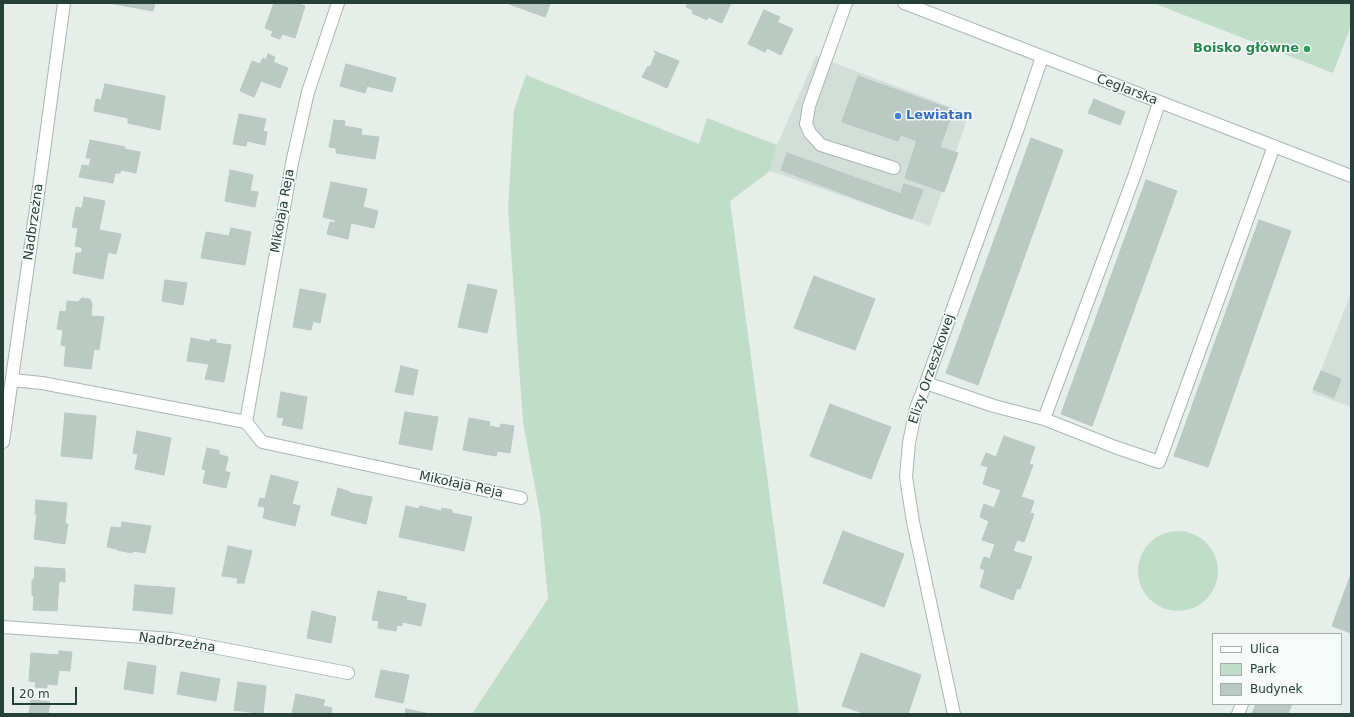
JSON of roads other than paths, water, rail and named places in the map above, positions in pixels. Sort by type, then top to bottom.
[{"type":"street","name":"Nadbrzeżna","points":[[3,442],[64,3]]},
{"type":"street","name":"Mikołaja Reja","points":[[338,3],[308,92],[292,163],[246,422],[262,442],[520,498]]},
{"type":"street","points":[[846,3],[809,106],[806,124],[810,133],[821,145],[894,168]]},
{"type":"street","name":"Ceglarska","points":[[905,3],[1159,103],[1351,176]]},
{"type":"street","name":"Elizy Orzeszkowej","points":[[954,714],[912,522],[906,477],[909,442],[916,408],[1018,128],[1042,57]]},
{"type":"street","points":[[1044,419],[1135,174],[1159,103]]},
{"type":"street","points":[[926,383],[994,406],[1044,419],[1158,462],[1274,146]]},
{"type":"street","points":[[12,380],[42,382],[246,422]]},
{"type":"street","name":"Nadbrzeżna","points":[[3,627],[172,639],[348,673]]},
{"type":"place","name":"Boisko główne","points":[[1307,49]]},
{"type":"place","name":"Lewiatan","points":[[898,116]]}]
